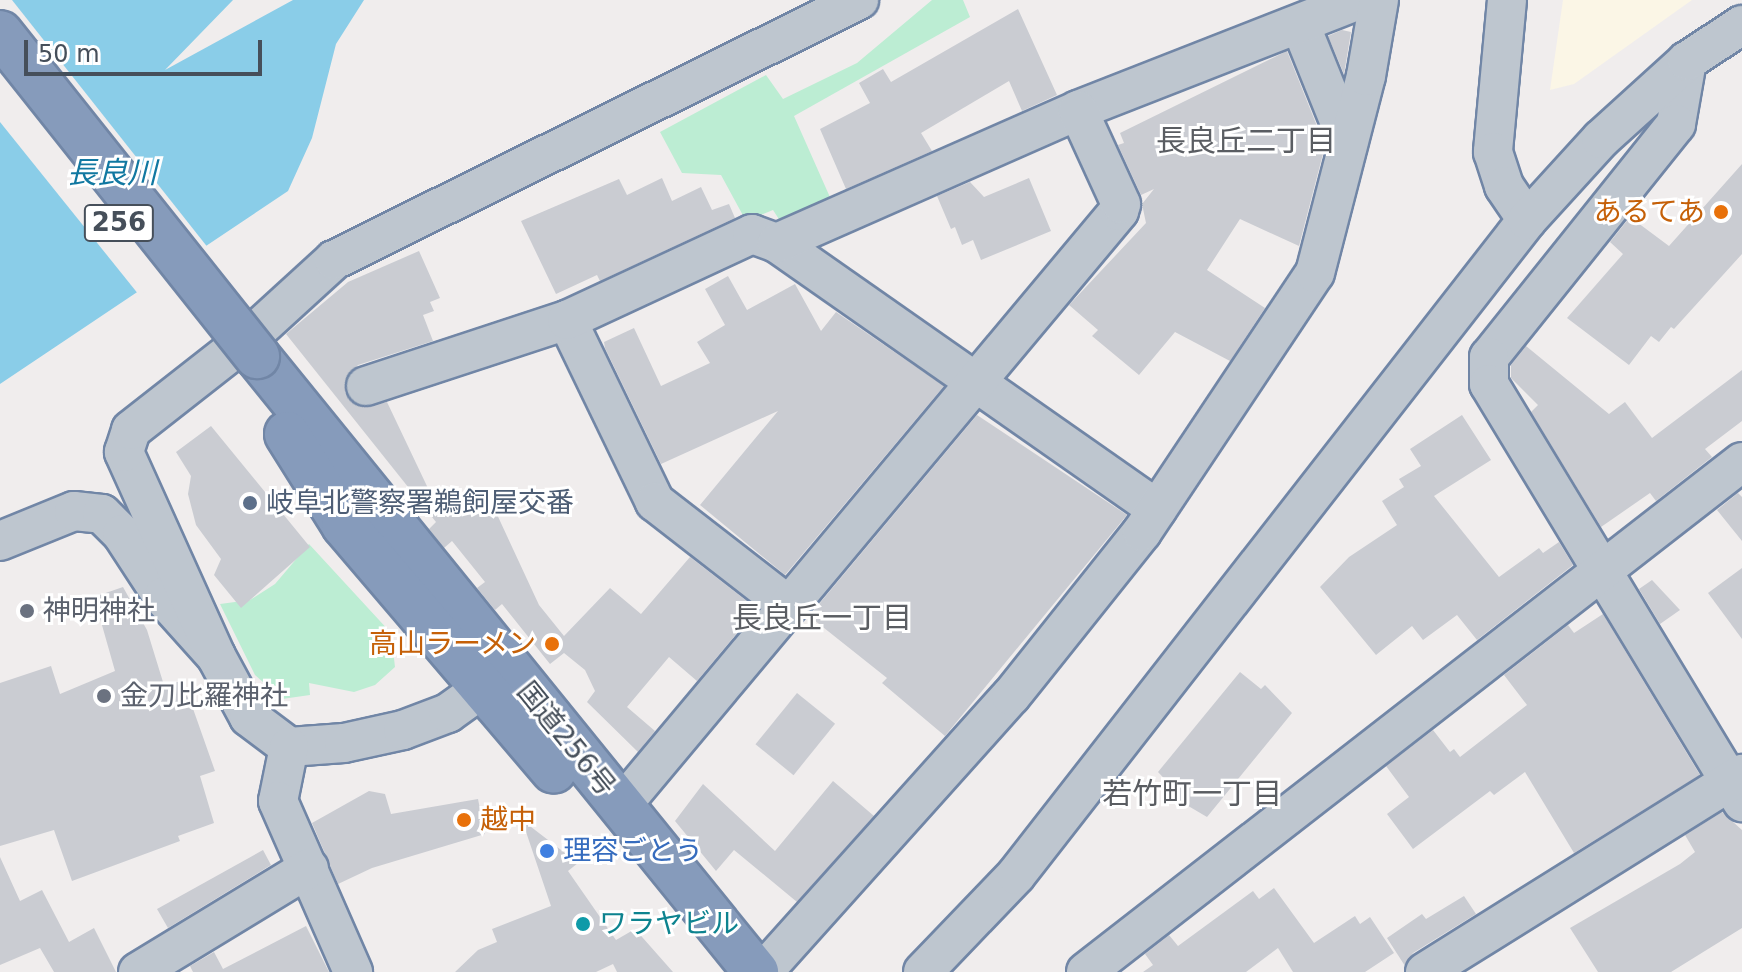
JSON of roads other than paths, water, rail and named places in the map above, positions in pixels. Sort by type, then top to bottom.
[{"type":"highway","name":"256","points":[[0,33],[247,364]]},
{"type":"highway","name":"256","points":[[0,74],[247,364]]},
{"type":"highway","name":"国道256号","points":[[247,364],[497,680],[717,972]]},
{"type":"highway","name":"国道256号","points":[[497,680],[621,806],[756,972]]},
{"type":"street","points":[[497,680],[448,713],[403,730],[344,743],[289,747],[261,731],[249,717],[216,656],[124,452],[131,430],[194,384],[334,260],[859,0]]},
{"type":"street","points":[[777,243],[1078,110],[1358,0]]},
{"type":"street","points":[[763,972],[1011,696],[1157,509],[1315,273],[1348,143],[1379,0]]},
{"type":"street","points":[[1507,0],[1493,152],[1504,186],[1527,220]]},
{"type":"street","points":[[1300,24],[1348,143]]},
{"type":"street","points":[[923,972],[1016,875],[1527,220],[1601,139],[1687,61],[1742,25]]},
{"type":"street","points":[[1425,972],[1738,786],[1601,570],[1489,384],[1489,357],[1676,124],[1687,61]]},
{"type":"street","points":[[621,806],[788,605],[865,520],[972,383],[1119,211],[1121,204],[1078,110]]},
{"type":"street","points":[[366,386],[567,320],[752,234],[777,243],[972,383],[1157,509]]},
{"type":"street","points":[[567,320],[655,502],[788,605]]},
{"type":"street","points":[[1086,972],[1742,462]]},
{"type":"street","points":[[0,541],[74,511],[102,514],[122,534],[163,597],[216,656]]},
{"type":"street","points":[[289,747],[278,801],[353,972]]},
{"type":"street","points":[[138,972],[309,868]]},
{"type":"water","name":"長良川","points":[[0,0],[233,0],[165,70],[293,0],[364,0],[336,44],[312,138],[288,191],[0,384]]},
{"type":"place","name":"あるてあ","points":[[1721,212]]},
{"type":"place","name":"岐阜北警察署鵜飼屋交番","points":[[250,503]]},
{"type":"place","name":"神明神社","points":[[27,611]]},
{"type":"place","name":"高山ラーメン","points":[[552,644]]},
{"type":"place","name":"金刀比羅神社","points":[[104,696]]},
{"type":"place","name":"越中","points":[[464,820]]},
{"type":"place","name":"理容ごとう","points":[[547,851]]},
{"type":"place","name":"ワラヤビル","points":[[583,924]]},
{"type":"district","name":"長良丘二丁目","points":[[1246,141]]},
{"type":"district","name":"長良丘一丁目","points":[[822,618]]},
{"type":"district","name":"若竹町一丁目","points":[[1192,794]]}]
